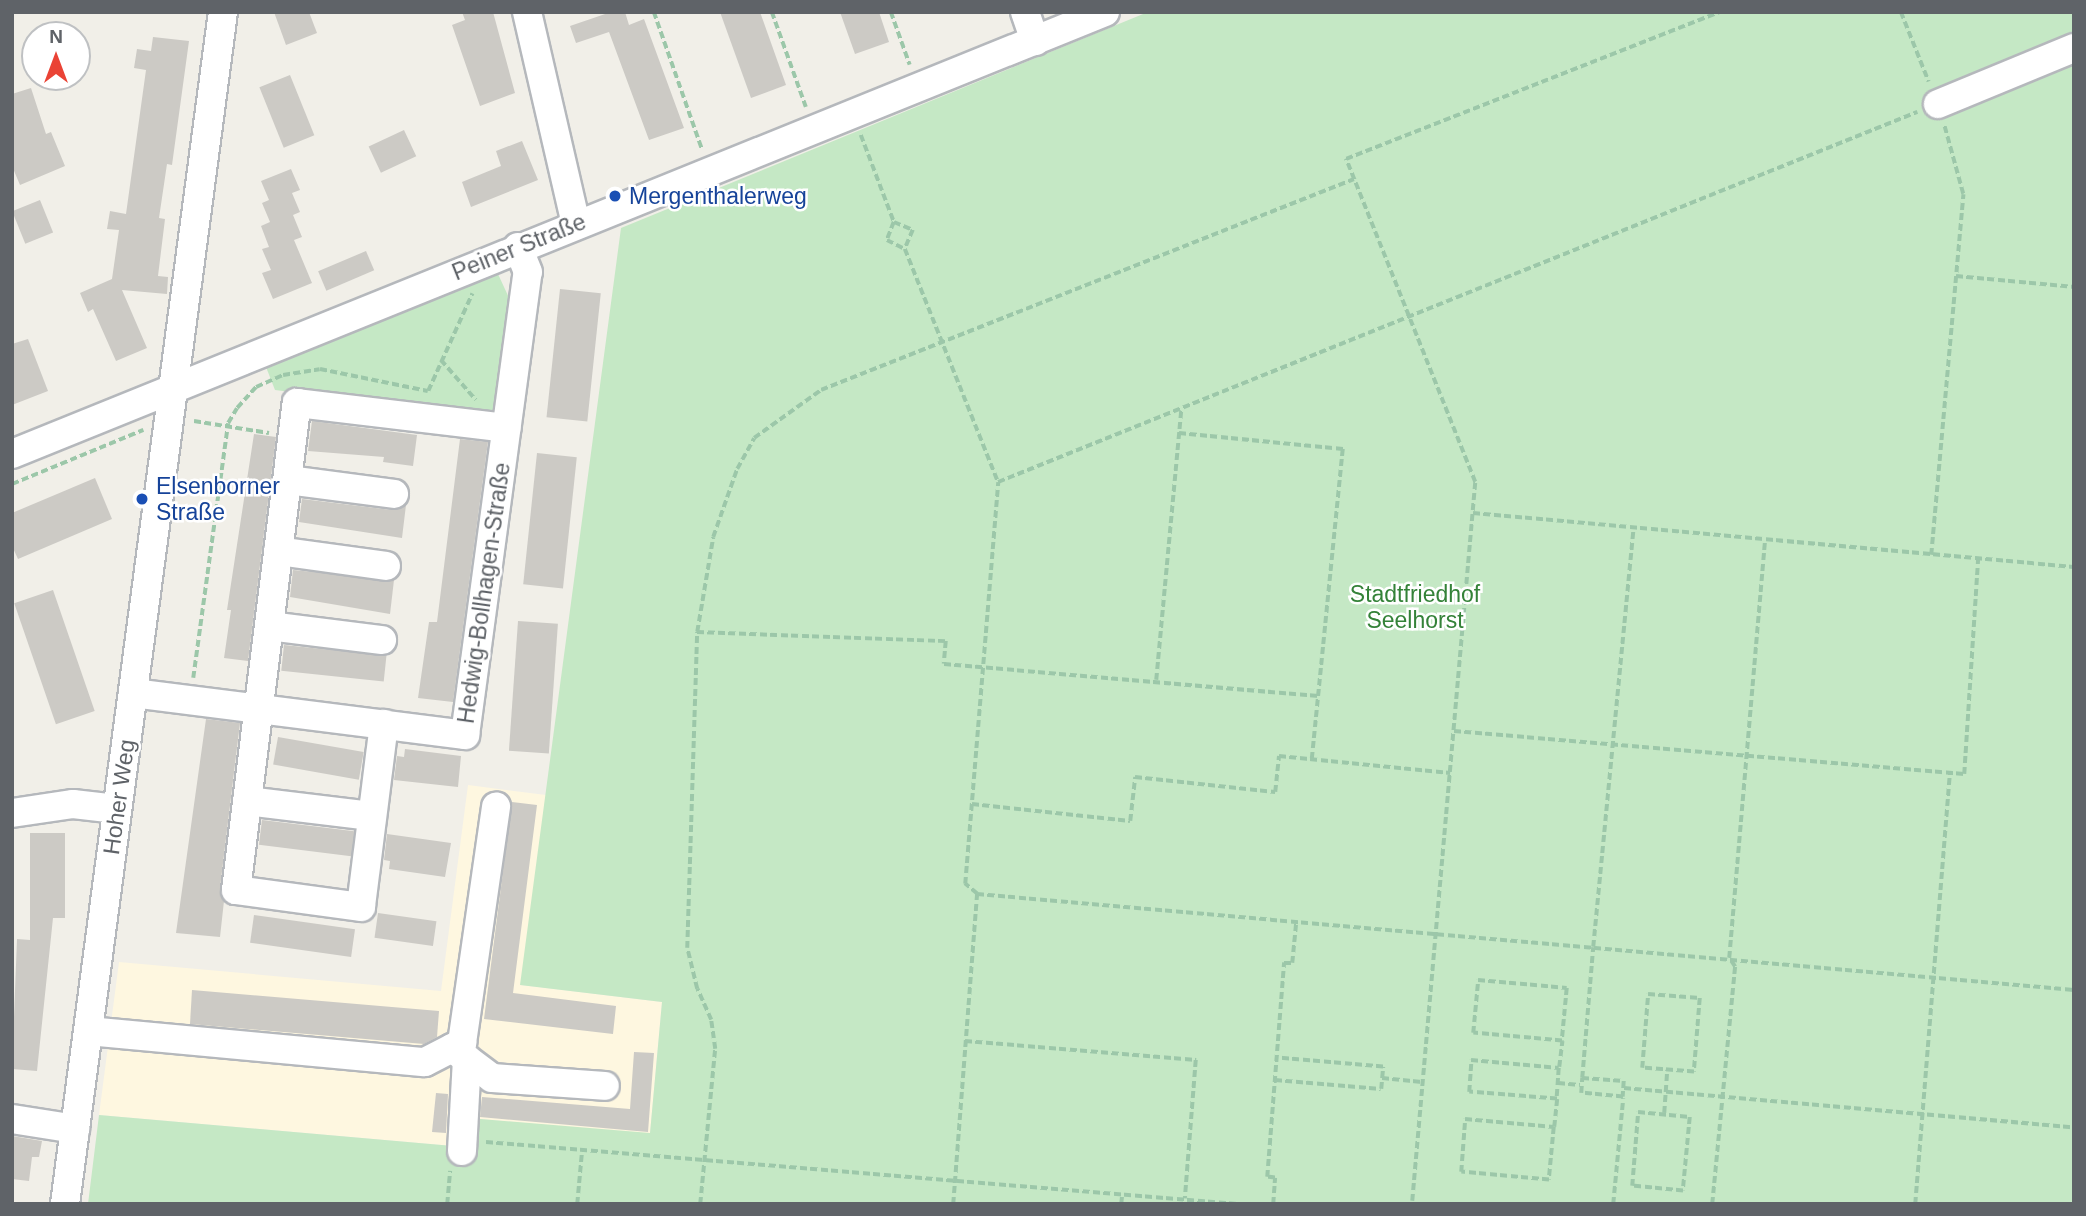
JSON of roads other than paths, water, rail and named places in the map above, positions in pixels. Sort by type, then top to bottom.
[{"type":"street","points":[[174,390],[223,12]]},
{"type":"street","points":[[1026,12],[1035,41]]},
{"type":"street","name":"Peiner Straße","points":[[12,454],[174,390],[518,247],[1105,12]]},
{"type":"street","points":[[528,13],[576,224]]},
{"type":"street","points":[[1938,104],[2074,48]]},
{"type":"street","name":"Hedwig-Bollhagen-Straße","points":[[133,692],[465,735],[494,427],[528,272],[518,247]]},
{"type":"street","name":"Hoher Weg","points":[[65,1204],[174,390]]},
{"type":"street","points":[[384,724],[361,907],[236,890],[297,403],[494,427]]},
{"type":"street","points":[[288,480],[394,494]]},
{"type":"street","points":[[278,551],[387,566]]},
{"type":"street","points":[[269,626],[382,640]]},
{"type":"street","points":[[247,802],[371,816]]},
{"type":"street","points":[[12,813],[72,804],[117,809]]},
{"type":"street","points":[[462,1151],[459,1054],[463,1043],[496,806]]},
{"type":"street","points":[[88,1031],[425,1062],[459,1054],[492,1078],[604,1086]]},
{"type":"street","points":[[12,1119],[75,1129]]},
{"type":"place","name":"Mergenthalerweg","points":[[615,196]]},
{"type":"place","name":"Elsenborner Straße","points":[[142,499]]},
{"type":"park label","name":"Stadtfriedhof Seelhorst","points":[[1415,607]]}]
